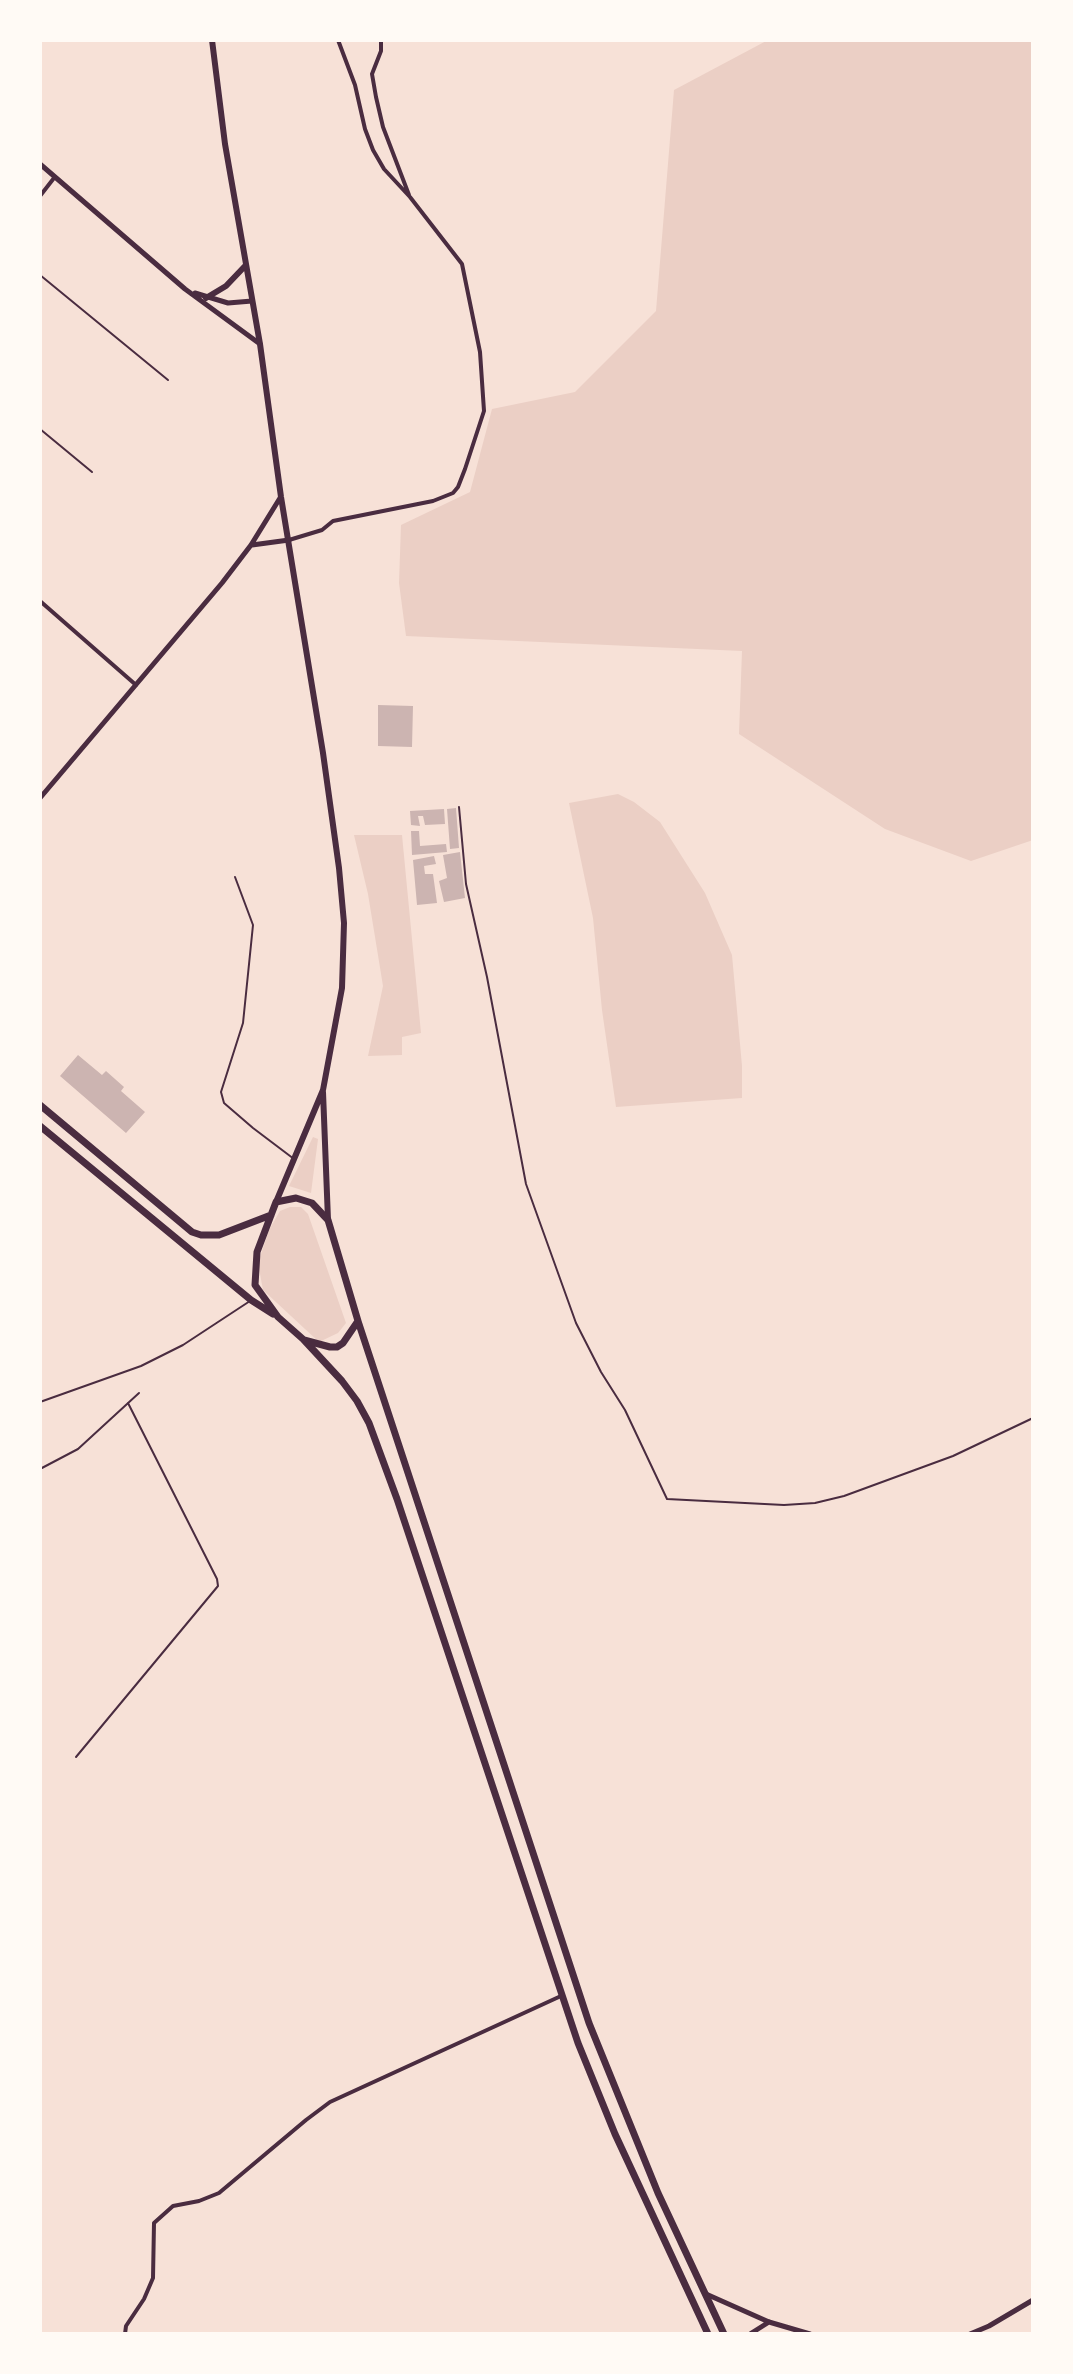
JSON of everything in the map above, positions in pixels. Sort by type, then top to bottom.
[{"type":"highway","points":[[40,1105],[192,1232],[219,1235],[271,1215]]},
{"type":"highway","points":[[40,1126],[251,1300],[278,1317],[304,1340],[357,1401],[369,1423],[458,1681],[561,1996],[615,2134],[708,2334]]},
{"type":"highway","points":[[278,1317],[259,1293],[254,1277],[257,1252],[276,1202],[304,1199],[320,1209],[328,1220],[358,1321],[589,2023],[658,2193],[724,2334]]},
{"type":"highway","points":[[304,1340],[337,1347],[358,1321]]},
{"type":"main road","points":[[212,40],[225,144],[260,344],[281,497],[323,753],[344,923],[342,988],[323,1090],[276,1202]]},
{"type":"main road","points":[[206,298],[226,286],[246,265]]},
{"type":"main road","points":[[323,1090],[328,1220]]},
{"type":"street","points":[[251,545],[289,540],[322,530],[333,521],[447,497],[458,487],[484,411],[480,352],[462,264],[384,169],[373,150],[355,85],[338,40]]},
{"type":"street","points":[[381,40],[381,51],[372,74],[376,97],[383,127],[410,197]]},
{"type":"street","points":[[40,164],[185,289],[260,344]]},
{"type":"street","points":[[40,196],[54,178]]},
{"type":"street","points":[[185,289],[228,303],[252,301]]},
{"type":"street","points":[[40,798],[251,545],[281,497]]},
{"type":"street","points":[[40,601],[136,685]]},
{"type":"street","points":[[125,2334],[126,2326],[144,2299],[153,2278],[154,2223],[164,2213],[182,2203],[199,2201],[219,2193],[330,2102],[561,1996]]},
{"type":"street","points":[[705,2293],[769,2322],[810,2334]]},
{"type":"street","points":[[970,2334],[1033,2300]]},
{"type":"street","points":[[750,2334],[769,2322]]},
{"type":"lane","points":[[40,275],[168,380]]},
{"type":"lane","points":[[40,429],[92,472]]},
{"type":"lane","points":[[459,807],[466,884],[526,1184],[576,1323],[625,1410],[667,1499],[784,1505],[815,1503],[858,1491],[953,1456],[1033,1418]]},
{"type":"lane","points":[[235,877],[253,925],[243,1023],[221,1092],[224,1103],[294,1159]]},
{"type":"lane","points":[[40,1402],[141,1366],[183,1345],[251,1300]]},
{"type":"lane","points":[[40,1469],[78,1449],[139,1393]]},
{"type":"lane","points":[[76,1757],[218,1586],[128,1403]]},
{"type":"shaded area","points":[[768,40],[1033,40],[1033,840],[971,861],[885,829],[739,734],[742,651],[406,636],[399,583],[401,525],[470,492],[492,409],[575,392],[656,311],[674,90]]},
{"type":"shaded area","points":[[618,794],[660,822],[705,893],[732,955],[742,1098],[616,1107],[593,918],[569,803]]},
{"type":"shaded area","points":[[354,835],[402,835],[421,1033],[402,1037],[402,1055],[368,1056],[383,986],[368,894]]},
{"type":"shaded area","points":[[313,1137],[318,1139],[311,1193],[289,1186]]},
{"type":"shaded area","points":[[301,1207],[308,1214],[346,1323],[338,1333],[319,1342],[263,1290],[258,1263],[269,1230],[280,1211]]},
{"type":"building","points":[[378,705],[413,706],[412,747],[378,746]]},
{"type":"building","points":[[456,808],[459,848],[450,849],[447,809]]},
{"type":"building","points":[[444,809],[445,824],[425,825],[423,816],[418,816],[420,826],[411,825],[410,811]]},
{"type":"building","points":[[411,831],[419,831],[420,846],[446,844],[447,852],[412,855]]},
{"type":"building","points":[[460,852],[465,898],[444,902],[439,881],[447,878],[443,855]]},
{"type":"building","points":[[434,856],[436,864],[424,866],[425,874],[433,874],[437,903],[417,905],[413,860]]},
{"type":"building","points":[[78,1055],[102,1075],[106,1071],[124,1087],[121,1091],[145,1112],[126,1133],[60,1076]]}]
